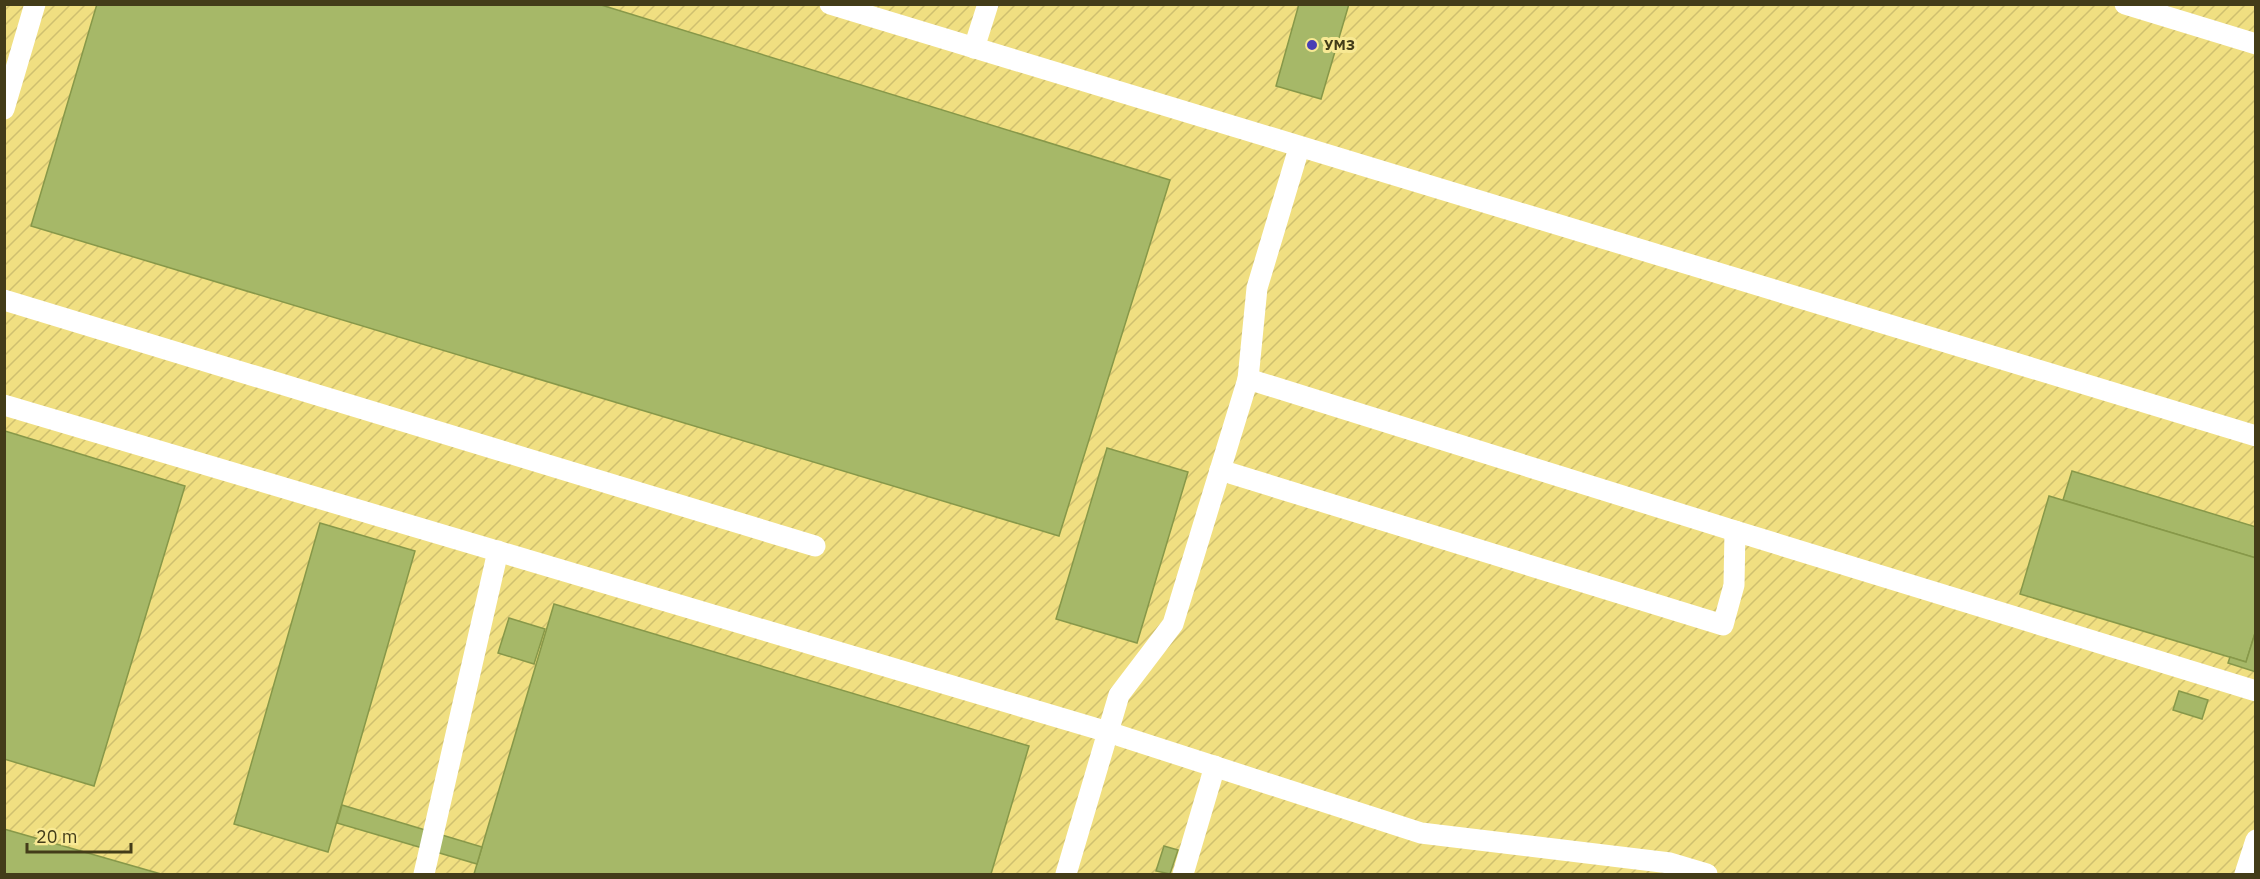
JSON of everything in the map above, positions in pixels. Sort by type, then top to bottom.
[{"type":"lane","points":[[4,109],[35,4]]},
{"type":"lane","points":[[830,4],[1299,148],[2256,436]]},
{"type":"lane","points":[[974,48],[988,4]]},
{"type":"lane","points":[[2126,4],[2256,44]]},
{"type":"lane","points":[[1066,874],[1119,695],[1173,624],[1248,379],[1257,288],[1299,148]]},
{"type":"lane","points":[[4,300],[815,546]]},
{"type":"lane","points":[[1248,379],[2256,691]]},
{"type":"lane","points":[[4,405],[1108,732],[1421,833],[1670,863],[1707,874]]},
{"type":"lane","points":[[1220,470],[1723,625],[1734,585],[1735,531]]},
{"type":"lane","points":[[424,874],[498,551]]},
{"type":"lane","points":[[1183,874],[1215,766]]},
{"type":"lane","points":[[2245,874],[2256,840]]},
{"type":"shaded area","points":[[5,5],[2255,5],[2255,874],[5,874]]},
{"type":"building","points":[[97,4],[598,4],[1170,180],[1059,536],[31,226]]},
{"type":"building","name":"УМЗ","points":[[1299,4],[1349,4],[1321,99],[1276,86]]},
{"type":"building","points":[[5,431],[185,486],[94,786],[4,759]]},
{"type":"building","points":[[1107,448],[1188,472],[1137,643],[1056,619]]},
{"type":"building","points":[[2072,471],[2256,527],[2256,558],[2063,500]]},
{"type":"building","points":[[2049,496],[2256,558],[2256,630],[2246,662],[2020,594]]},
{"type":"building","points":[[320,523],[415,551],[328,852],[234,824]]},
{"type":"building","points":[[554,604],[1029,746],[991,874],[474,874]]},
{"type":"building","points":[[509,618],[545,629],[534,664],[498,653]]},
{"type":"building","points":[[2256,630],[2256,672],[2228,663],[2230,657],[2246,662]]},
{"type":"building","points":[[2179,691],[2208,700],[2202,719],[2173,710]]},
{"type":"building","points":[[342,805],[482,847],[477,864],[337,823]]},
{"type":"building","points":[[4,829],[161,874],[4,874]]},
{"type":"building","points":[[1164,846],[1178,850],[1170,874],[1156,871]]},
{"type":"place","name":"УМЗ","points":[[1312,45]]}]
